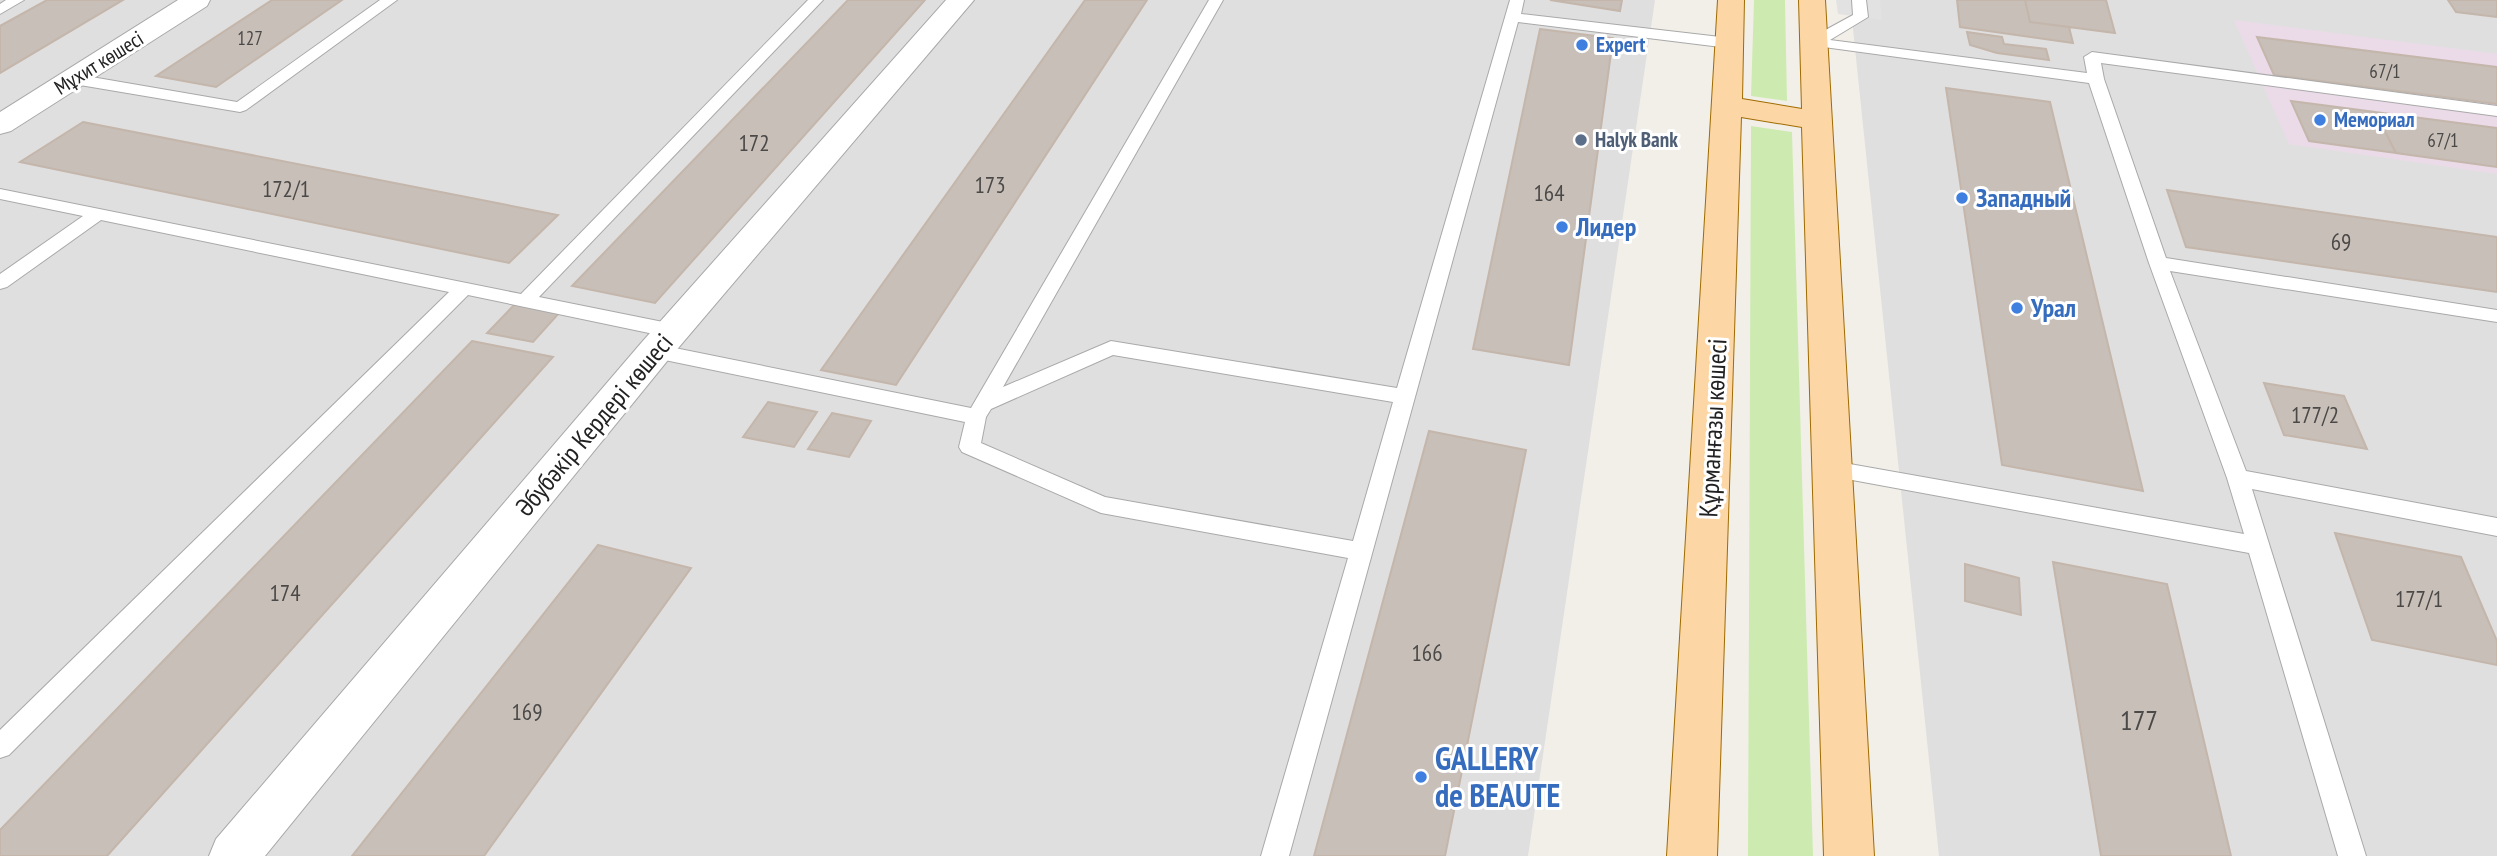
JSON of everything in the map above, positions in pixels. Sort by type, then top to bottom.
[{"type":"main road","name":"Құрманғазы көшесі","points":[[1692,856],[1731,0]]},
{"type":"main road","points":[[1812,0],[1849,856]]},
{"type":"main road","points":[[1727,106],[1817,120]]},
{"type":"street","name":"Мұхит көшесі","points":[[0,125],[197,0]]},
{"type":"street","name":"Әбубәкір Кердері көшесі","points":[[234,856],[664,341],[961,0]]},
{"type":"lane","points":[[0,10],[17,0]]},
{"type":"lane","points":[[74,79],[240,107],[390,0]]},
{"type":"lane","points":[[526,301],[816,0]]},
{"type":"lane","points":[[1216,0],[980,411],[970,447],[1101,505],[1361,551]]},
{"type":"lane","points":[[1814,42],[1861,17],[1859,0]]},
{"type":"lane","points":[[1275,856],[1515,8],[1729,43]]},
{"type":"lane","points":[[1814,42],[2096,79]]},
{"type":"lane","points":[[2352,856],[2238,478],[2158,263],[2096,79],[2092,57],[2497,111]]},
{"type":"lane","points":[[0,194],[526,301],[664,341],[980,411],[1111,348],[1405,397]]},
{"type":"lane","points":[[0,283],[98,214]]},
{"type":"lane","points":[[2158,263],[2497,316]]},
{"type":"lane","points":[[0,747],[463,289]]},
{"type":"lane","points":[[1833,469],[2256,544]]},
{"type":"lane","points":[[2238,478],[2497,527]]},
{"type":"shaded area","points":[[0,0],[1655,0],[1528,856],[0,856]]},
{"type":"shaded area","points":[[1836,0],[1880,0],[1882,20],[1838,14]]},
{"type":"shaded area","points":[[1850,0],[2497,0],[2497,856],[1939,856]]},
{"type":"shaded area","points":[[2234,20],[2497,54],[2497,174],[2289,144]]},
{"type":"green space","points":[[1754,0],[1785,0],[1787,101],[1751,96]]},
{"type":"green space","points":[[1751,126],[1792,132],[1813,856],[1748,856]]},
{"type":"building","points":[[47,0],[123,0],[0,73],[0,26]]},
{"type":"building","points":[[272,0],[342,0],[216,87],[156,76]]},
{"type":"building","points":[[848,0],[925,0],[655,303],[572,286]]},
{"type":"building","points":[[1085,0],[1147,0],[896,385],[821,370]]},
{"type":"building","points":[[1550,0],[1622,0],[1620,11]]},
{"type":"building","points":[[1957,0],[2025,0],[2030,22],[2069,27],[2073,43],[1960,27]]},
{"type":"building","points":[[2025,0],[2106,0],[2115,33],[2030,22]]},
{"type":"building","points":[[2448,0],[2497,0],[2497,17],[2456,12]]},
{"type":"building","points":[[1540,29],[1613,38],[1569,365],[1473,349]]},
{"type":"building","points":[[1967,32],[2002,37],[2004,44],[2046,49],[2049,60],[1997,53],[1970,45]]},
{"type":"building","points":[[2257,37],[2497,67],[2497,104],[2274,75]]},
{"type":"building","points":[[1946,88],[2050,102],[2143,491],[2002,465]]},
{"type":"building","points":[[2291,101],[2375,112],[2396,153],[2309,141]]},
{"type":"building","points":[[2375,112],[2497,128],[2497,167],[2396,153]]},
{"type":"building","points":[[83,122],[558,215],[509,263],[20,162]]},
{"type":"building","points":[[2167,190],[2497,237],[2497,292],[2186,247]]},
{"type":"building","points":[[516,303],[561,311],[533,342],[487,333]]},
{"type":"building","points":[[472,341],[553,357],[107,856],[0,856],[0,830]]},
{"type":"building","points":[[2264,383],[2344,396],[2367,449],[2284,435]]},
{"type":"building","points":[[768,402],[817,412],[794,447],[743,437]]},
{"type":"building","points":[[832,413],[871,421],[849,457],[808,449]]},
{"type":"building","points":[[1429,431],[1526,450],[1445,856],[1314,856]]},
{"type":"building","points":[[2335,533],[2461,557],[2497,641],[2497,665],[2372,640]]},
{"type":"building","points":[[598,545],[691,568],[484,856],[352,856]]},
{"type":"building","points":[[2053,562],[2167,584],[2231,856],[2101,856]]},
{"type":"building","points":[[1965,564],[2019,578],[2021,615],[1965,601]]},
{"type":"place","name":"Expert","points":[[1582,45]]},
{"type":"place","name":"Мемориал","points":[[2320,120]]},
{"type":"place","name":"Halyk Bank","points":[[1581,140]]},
{"type":"place","name":"Западный","points":[[1962,198]]},
{"type":"place","name":"Лидер","points":[[1562,227]]},
{"type":"place","name":"Урал","points":[[2017,308]]},
{"type":"place","name":"GALLERY de BEAUTE","points":[[1421,777]]}]
